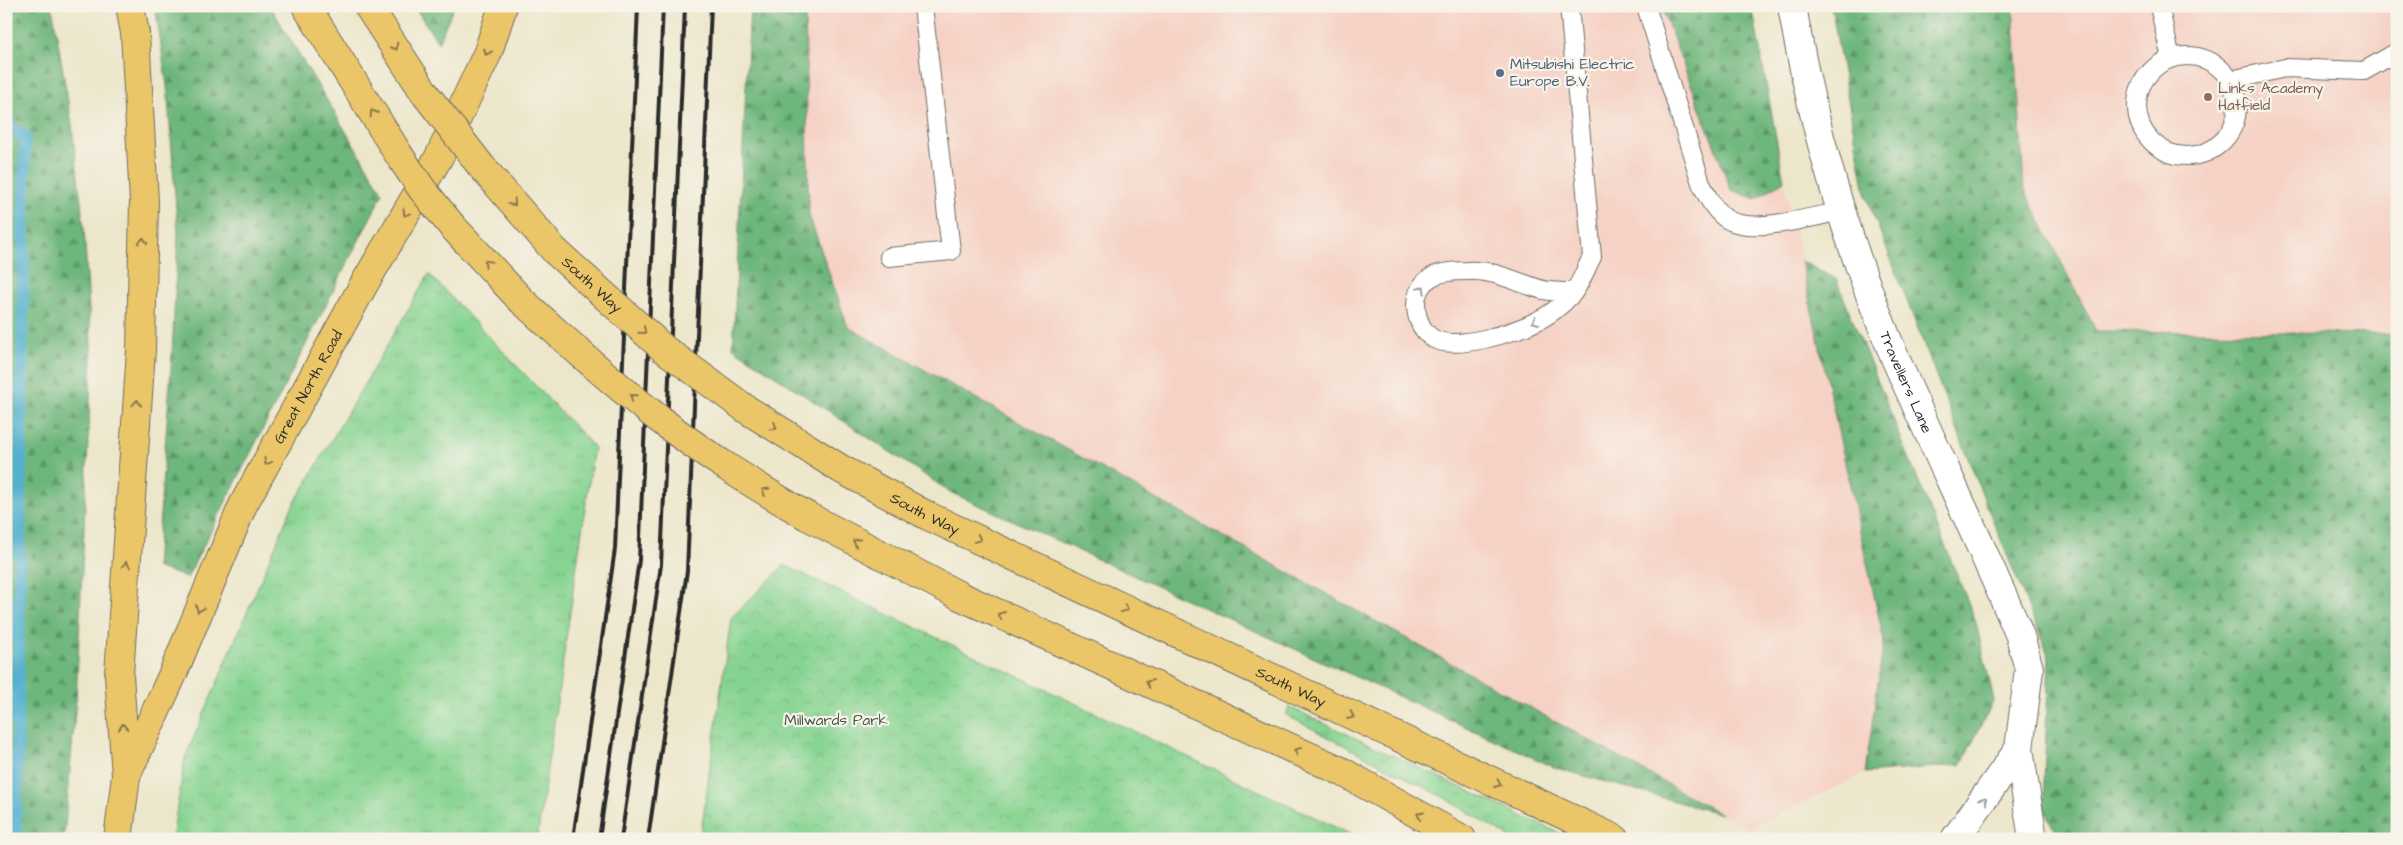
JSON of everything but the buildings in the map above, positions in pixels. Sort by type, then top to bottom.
[{"type":"main road","name":"Great North Road","points":[[118,839],[126,776],[120,675],[141,350],[144,202],[135,33],[130,6]]},
{"type":"main road","points":[[306,6],[399,155],[422,189],[452,226],[520,298],[583,356],[659,419],[737,475],[807,516],[960,596],[1341,771],[1462,839]]},
{"type":"main road","name":"South Way","points":[[368,6],[426,95],[481,166],[555,251],[664,349],[746,409],[841,469],[937,520],[1615,839]]},
{"type":"main road","name":"Great North Road","points":[[126,776],[172,676],[243,505],[362,286],[439,157],[488,52],[503,6]]},
{"type":"street","name":"Travellers Lane","points":[[1792,6],[1799,47],[1820,138],[1842,210],[1893,352],[2020,636],[2029,670],[2019,749],[2033,839]]},
{"type":"street","name":"Travellers Lane","points":[[1955,839],[2019,749]]},
{"type":"lane","points":[[889,257],[951,251],[923,6]]},
{"type":"lane","points":[[1569,6],[1592,257],[1574,292],[1556,309],[1537,321],[1483,339],[1454,342],[1436,340],[1423,330],[1417,318],[1416,304],[1419,290],[1430,278],[1447,273],[1469,270],[1487,272],[1545,290],[1574,292]]},
{"type":"lane","points":[[1646,6],[1701,183],[1710,202],[1726,218],[1742,225],[1761,226],[1842,210]]},
{"type":"lane","points":[[2159,6],[2171,58]]},
{"type":"lane","points":[[2231,80],[2284,68],[2364,71],[2397,52]]},
{"type":"lane","points":[[2188,55],[2205,58],[2220,67],[2231,80],[2237,96],[2238,113],[2232,130],[2222,143],[2207,152],[2190,156],[2173,154],[2159,148],[2147,136],[2140,122],[2137,107],[2139,90],[2146,76],[2157,65],[2171,58],[2188,55]]},
{"type":"shaded area","points":[[805,6],[1661,6],[1731,190],[1756,199],[1784,181],[1884,641],[1865,773],[1749,829],[848,327],[809,215]]},
{"type":"shaded area","name":"Links Academy Hatfield","points":[[2013,6],[2397,6],[2397,334],[2096,331],[2024,188]]},
{"type":"green space","points":[[6,6],[52,6],[72,125],[84,228],[92,358],[76,701],[64,839],[6,839]]},
{"type":"green space","points":[[155,6],[270,6],[383,193],[187,578],[156,567],[172,355],[178,234],[167,86]]},
{"type":"green space","points":[[414,6],[454,6],[438,43]]},
{"type":"green space","points":[[750,6],[805,6],[809,215],[848,327],[1721,814],[1556,768],[952,493],[733,348]]},
{"type":"green space","points":[[1661,6],[1752,6],[1784,181],[1756,199],[1731,190]]},
{"type":"green space","points":[[1831,6],[2013,6],[2024,188],[2096,331],[2397,334],[2397,839],[2059,839],[2043,807],[2049,657],[1988,509],[1865,193]]},
{"type":"green space","points":[[1801,261],[1836,279],[1975,619],[1994,700],[1961,765],[1865,773],[1884,641]]},
{"type":"green space","points":[[429,274],[594,447],[537,839],[172,839],[185,758],[291,509]]},
{"type":"green space","name":"Millwards Park","points":[[784,565],[1352,835],[1352,839],[700,839],[731,618]]},
{"type":"green space","points":[[1289,707],[1572,839],[1512,839],[1445,798],[1286,715]]},
{"type":"waterway","points":[[6,122],[25,137],[16,839]]},
{"type":"railway","points":[[573,839],[615,549],[638,6]]},
{"type":"railway","points":[[599,839],[639,560],[663,6]]},
{"type":"railway","points":[[621,839],[661,565],[685,6]]},
{"type":"railway","points":[[648,839],[687,571],[711,6]]},
{"type":"place","name":"Mitsubishi Electric Europe B.V.","points":[[1500,73]]},
{"type":"place","name":"Links Academy Hatfield","points":[[2208,97]]}]
